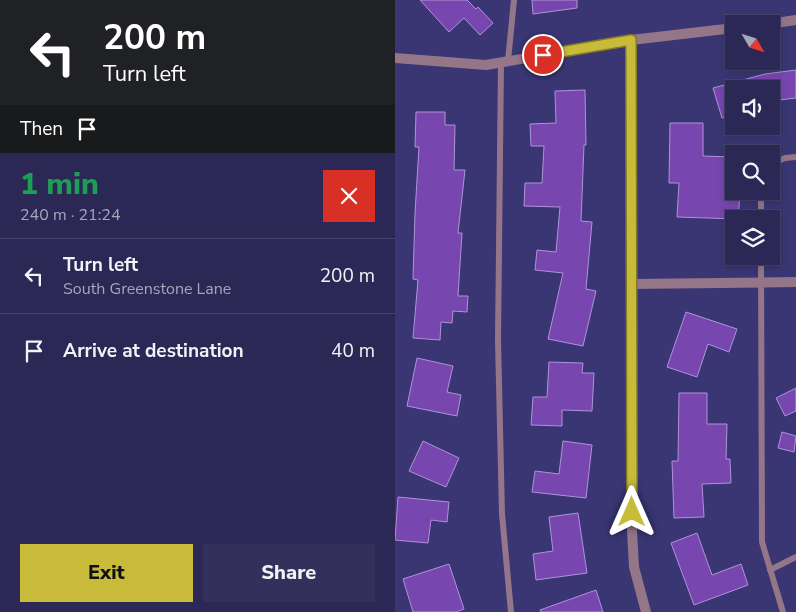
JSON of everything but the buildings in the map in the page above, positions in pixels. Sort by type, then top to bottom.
[{"type":"street","points":[[780,22],[796,20]]},
{"type":"street","points":[[395,58],[486,65],[631,40],[725,29]]},
{"type":"street","points":[[631,40],[634,568],[646,612]]},
{"type":"street","points":[[631,284],[796,282]]},
{"type":"lane","points":[[511,612],[502,514],[498,340],[505,62],[514,0]]},
{"type":"lane","points":[[780,160],[796,157]]},
{"type":"lane","points":[[761,265],[763,542],[783,612]]},
{"type":"lane","points":[[770,570],[796,557]]},
{"type":"route","points":[[543,55],[631,40],[632,512]]}]
